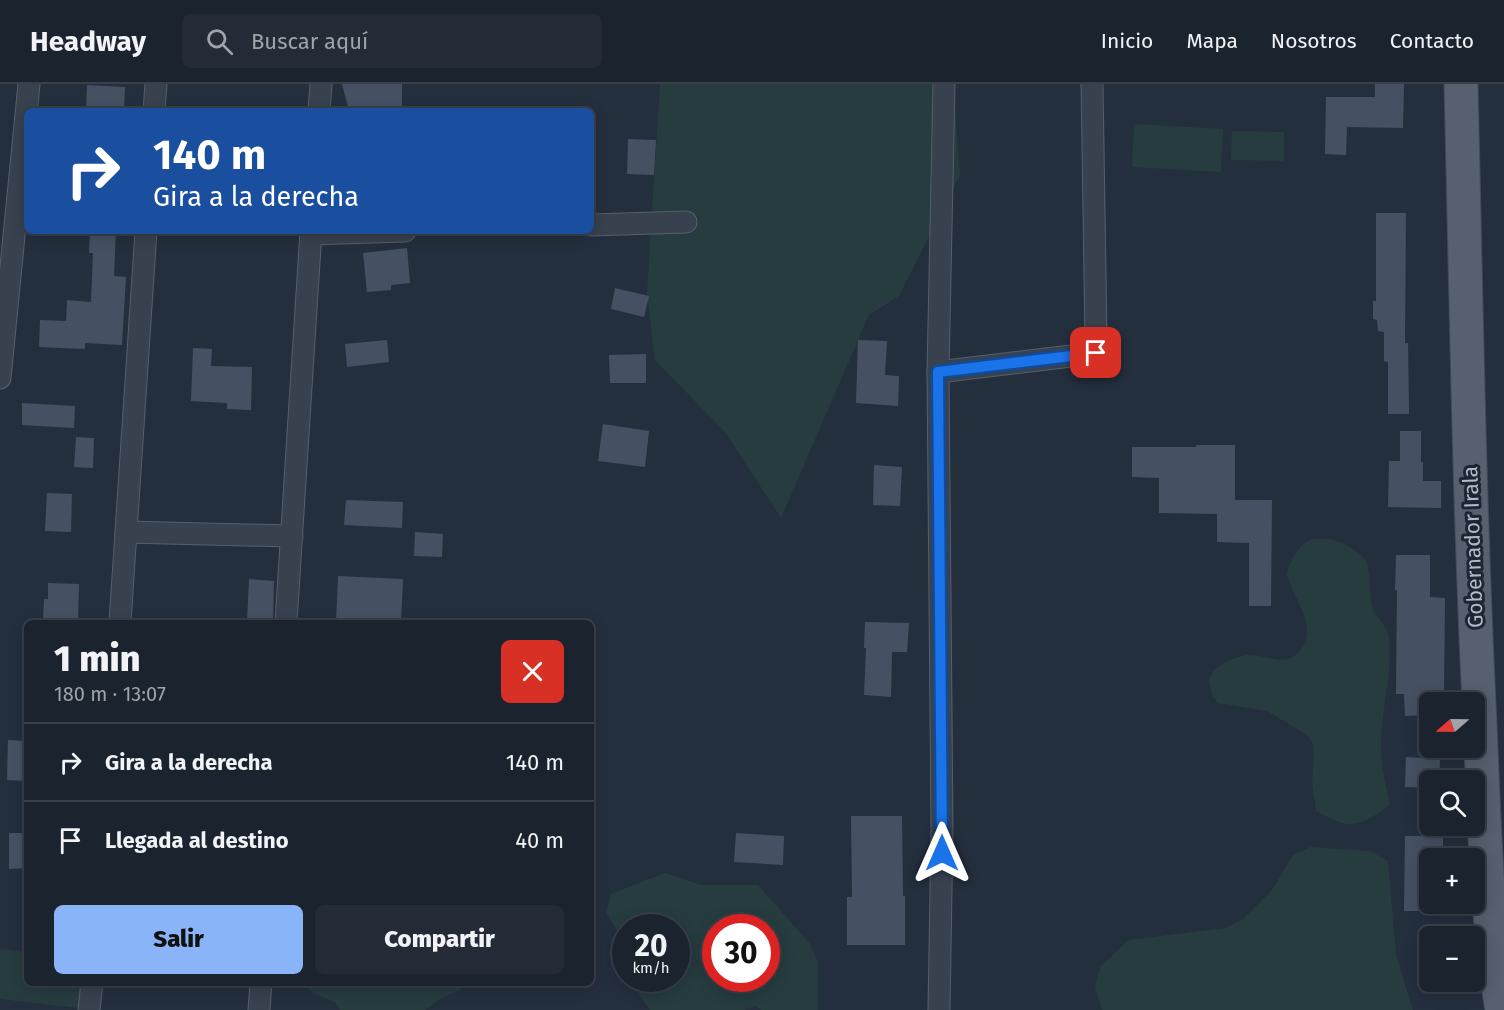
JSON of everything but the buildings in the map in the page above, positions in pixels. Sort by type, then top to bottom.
[{"type":"main road","name":"Gobernador Irala","points":[[1461,84],[1476,626],[1491,930],[1502,1010]]},
{"type":"street","points":[[26,108],[29,84]]},
{"type":"street","points":[[154,108],[156,84]]},
{"type":"street","points":[[319,108],[321,84]]},
{"type":"street","points":[[939,1010],[942,830],[938,372],[944,84]]},
{"type":"street","points":[[938,372],[1096,346],[1092,84]]},
{"type":"street","points":[[0,378],[2,338],[24,131]]},
{"type":"street","points":[[594,225],[686,222]]},
{"type":"street","points":[[120,620],[146,234]]},
{"type":"street","points":[[286,620],[311,234]]},
{"type":"street","points":[[126,532],[292,536]]},
{"type":"street","points":[[89,1010],[92,986]]},
{"type":"street","points":[[259,1010],[261,986]]},
{"type":"green space","points":[[660,84],[953,84],[960,175],[899,296],[869,315],[781,518],[725,432],[655,360],[647,294]]},
{"type":"green space","points":[[1134,124],[1223,129],[1221,172],[1132,167]]},
{"type":"green space","points":[[1232,131],[1284,132],[1284,161],[1231,160]]},
{"type":"green space","points":[[1312,539],[1334,540],[1363,557],[1368,565],[1373,609],[1389,637],[1390,651],[1381,746],[1390,805],[1372,817],[1356,823],[1343,823],[1316,811],[1312,782],[1313,744],[1308,736],[1267,711],[1219,703],[1212,697],[1209,678],[1217,668],[1240,656],[1280,660],[1294,657],[1300,651],[1307,635],[1306,621],[1287,573],[1297,552]]},
{"type":"green space","points":[[1310,847],[1370,851],[1388,861],[1396,955],[1413,1010],[1102,1010],[1095,987],[1100,967],[1128,940],[1225,928],[1243,919],[1272,890],[1293,855]]},
{"type":"green space","points":[[665,873],[701,885],[758,885],[810,944],[818,962],[818,1010],[761,1010],[756,1006],[744,1010],[651,1010],[638,992],[690,992],[690,914],[612,914],[612,922],[606,912],[611,894]]},
{"type":"green space","points":[[0,949],[24,952],[24,986],[80,986],[78,1008],[0,999]]},
{"type":"green space","points":[[304,986],[468,986],[438,1000],[425,1010],[340,1010],[335,1002]]},
{"type":"route","points":[[942,853],[938,372],[1096,353]]}]
